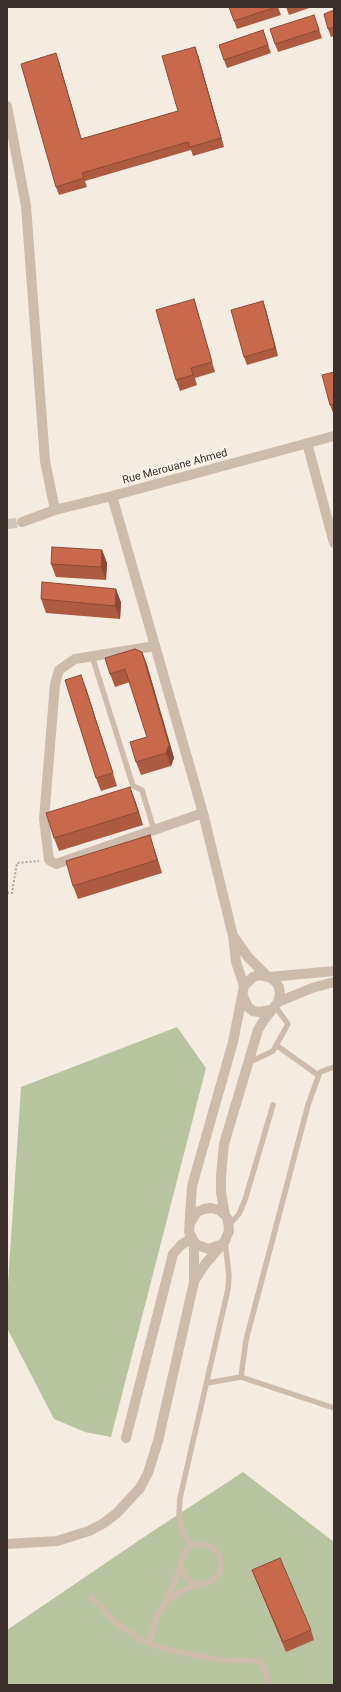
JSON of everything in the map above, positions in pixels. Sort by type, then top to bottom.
[{"type":"street","points":[[7,106],[26,206],[44,461],[55,510]]},
{"type":"street","name":"Rue Merouane Ahmed","points":[[22,522],[55,510],[334,436]]},
{"type":"street","points":[[307,443],[334,543]]},
{"type":"street","points":[[112,496],[203,813],[233,936],[236,962],[248,1007],[259,1012],[312,988],[334,982]]},
{"type":"street","points":[[155,646],[74,659],[59,670],[55,684],[44,819],[49,860],[56,864],[203,813]]},
{"type":"street","points":[[194,1282],[223,1243],[229,1231],[229,1225],[225,1215],[221,1192],[224,1144],[258,1030],[275,1006],[280,994],[279,987],[275,981],[248,957],[233,936]]},
{"type":"street","points":[[7,1544],[57,1541],[89,1531],[104,1523],[117,1513],[140,1488],[154,1458],[194,1282],[195,1261],[189,1225],[190,1199],[195,1173],[233,1042],[243,991],[253,977],[334,970]]},
{"type":"street","points":[[189,1225],[197,1212],[204,1209],[212,1208],[219,1210],[225,1215]]},
{"type":"street","points":[[192,1239],[197,1244],[209,1249],[223,1243]]},
{"type":"street","points":[[126,1438],[173,1254],[181,1245],[192,1239]]},
{"type":"lane","points":[[92,656],[133,786],[142,790],[154,830]]},
{"type":"lane","points":[[248,1063],[273,1051],[288,1024],[275,1006]]},
{"type":"lane","points":[[276,1045],[318,1075]]},
{"type":"lane","points":[[241,1376],[246,1340],[308,1105],[320,1072],[334,1067]]},
{"type":"lane","points":[[229,1225],[239,1214],[245,1200],[273,1105]]},
{"type":"lane","points":[[192,1546],[182,1532],[179,1514],[180,1498],[229,1282],[223,1243]]},
{"type":"lane","points":[[206,1383],[241,1376],[334,1408]]},
{"type":"lane","points":[[166,1602],[181,1591],[206,1583],[216,1576],[221,1565],[220,1558],[212,1547],[205,1545],[192,1546],[183,1556],[182,1563],[182,1569],[189,1579],[200,1584]]},
{"type":"lane","points":[[149,1644],[157,1616],[166,1602],[182,1563]]},
{"type":"lane","points":[[92,1597],[117,1624],[149,1644],[174,1651],[220,1660],[260,1661],[270,1685]]},
{"type":"path","points":[[7,893],[12,893],[17,863],[49,860]]},
{"type":"green space","points":[[177,1027],[206,1068],[111,1437],[85,1432],[54,1419],[7,1328],[7,1299],[21,1087]]},
{"type":"green space","points":[[243,1472],[334,1542],[334,1685],[7,1685],[7,1630]]},
{"type":"building","points":[[229,7],[276,7],[234,21]]},
{"type":"building","points":[[334,10],[334,27],[328,29],[324,14]]},
{"type":"building","points":[[314,15],[319,30],[275,44],[270,29]]},
{"type":"building","points":[[263,30],[268,45],[224,60],[219,45]]},
{"type":"building","points":[[195,47],[221,138],[190,147],[188,142],[82,173],[84,178],[56,187],[21,64],[56,53],[81,139],[178,111],[162,56]]},
{"type":"building","points":[[194,299],[212,362],[191,368],[193,375],[176,380],[156,310]]},
{"type":"building","points":[[263,301],[275,348],[244,357],[231,310]]},
{"type":"building","points":[[334,372],[334,404],[330,405],[322,375]]},
{"type":"building","points":[[52,547],[102,550],[101,567],[51,564]]},
{"type":"building","points":[[42,582],[116,589],[115,606],[41,599]]},
{"type":"building","points":[[135,649],[142,652],[169,745],[166,753],[136,762],[130,742],[147,737],[125,669],[110,674],[105,658]]},
{"type":"building","points":[[81,675],[113,773],[96,778],[65,680]]},
{"type":"building","points":[[130,787],[138,812],[54,838],[46,813]]},
{"type":"building","points":[[150,835],[157,860],[73,886],[66,861]]},
{"type":"building","points":[[280,1558],[311,1630],[283,1642],[252,1570]]},
{"type":"tunnel","points":[[7,524],[22,522]]}]
